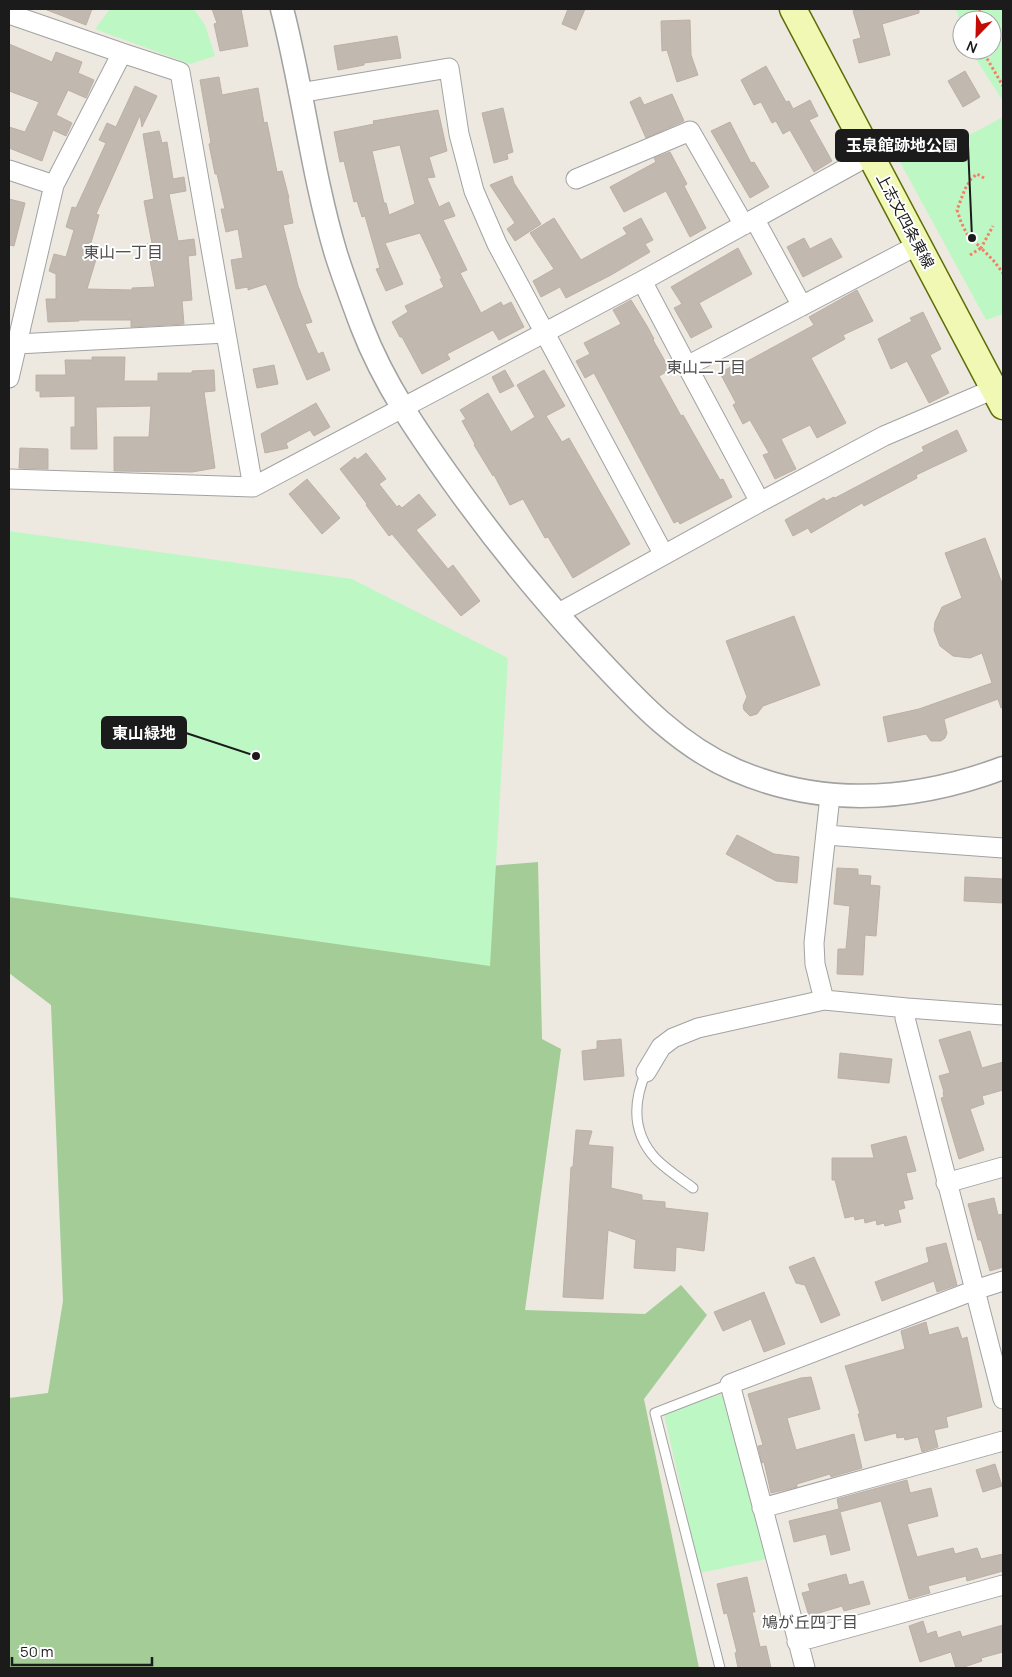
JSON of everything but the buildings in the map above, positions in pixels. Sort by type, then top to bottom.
[{"type":"main road","name":"上志文四条東線","points":[[793,9],[999,397]]},
{"type":"street","points":[[282,9],[336,254],[363,329],[379,366],[427,446],[492,536],[557,614],[624,686],[660,722],[695,749],[736,771],[804,792],[830,796],[857,797],[909,792],[952,784],[1003,768]]},
{"type":"street","points":[[9,14],[32,15],[122,53],[180,72],[253,487]]},
{"type":"street","points":[[9,378],[54,185],[122,53]]},
{"type":"street","points":[[300,93],[449,68],[458,134],[474,191],[497,244],[543,333],[664,555]]},
{"type":"street","points":[[576,179],[690,131],[802,306]]},
{"type":"street","points":[[9,479],[253,487],[642,281],[870,156]]},
{"type":"street","points":[[9,170],[54,185]]},
{"type":"street","points":[[687,366],[918,245]]},
{"type":"street","points":[[642,281],[760,502]]},
{"type":"street","points":[[17,344],[226,333]]},
{"type":"street","points":[[557,614],[884,436],[999,397]]},
{"type":"street","points":[[824,1000],[815,964],[814,943],[830,796]]},
{"type":"street","points":[[826,835],[1003,848]]},
{"type":"street","points":[[646,1072],[661,1047],[674,1038],[698,1028],[824,1000],[1003,1015]]},
{"type":"street","points":[[907,1008],[904,1018],[1003,1399]]},
{"type":"street","points":[[946,1183],[1003,1166]]},
{"type":"street","points":[[804,1668],[730,1384],[1003,1281]]},
{"type":"street","points":[[762,1508],[1003,1441]]},
{"type":"street","points":[[798,1642],[1003,1585]]},
{"type":"lane","points":[[646,1072],[639,1087],[636,1114],[640,1136],[656,1159],[693,1188]]},
{"type":"lane","points":[[720,1668],[655,1413],[730,1384]]},
{"type":"path","points":[[988,60],[1003,86]]},
{"type":"path","points":[[984,178],[977,174],[971,179],[957,210],[967,234],[994,260],[1003,273]]},
{"type":"path","points":[[970,255],[981,248],[993,226]]},
{"type":"green space","points":[[110,9],[194,9],[205,25],[215,56],[190,64],[95,29]]},
{"type":"green space","points":[[1003,9],[1003,101],[976,60],[1002,60],[1002,10],[956,10]]},
{"type":"green space","points":[[1003,117],[1003,314],[986,320],[900,162],[971,134]]},
{"type":"green space","points":[[9,531],[352,579],[508,658],[490,966],[9,897]]},
{"type":"green space","points":[[9,763],[336,879],[538,862],[542,1039],[561,1049],[525,1310],[645,1314],[681,1285],[707,1315],[644,1399],[699,1668],[9,1668],[9,1398],[48,1393],[63,1301],[51,1005],[9,973]]},
{"type":"green space","points":[[722,1394],[766,1559],[700,1573],[664,1414]]},
{"type":"place","name":"玉泉館跡地公園","points":[[972,238]]},
{"type":"place","name":"東山緑地","points":[[256,756]]},
{"type":"district","name":"東山一丁目","points":[[123,252]]},
{"type":"district","name":"東山二丁目","points":[[706,367]]},
{"type":"district","name":"鳩が丘四丁目","points":[[810,1622]]}]
